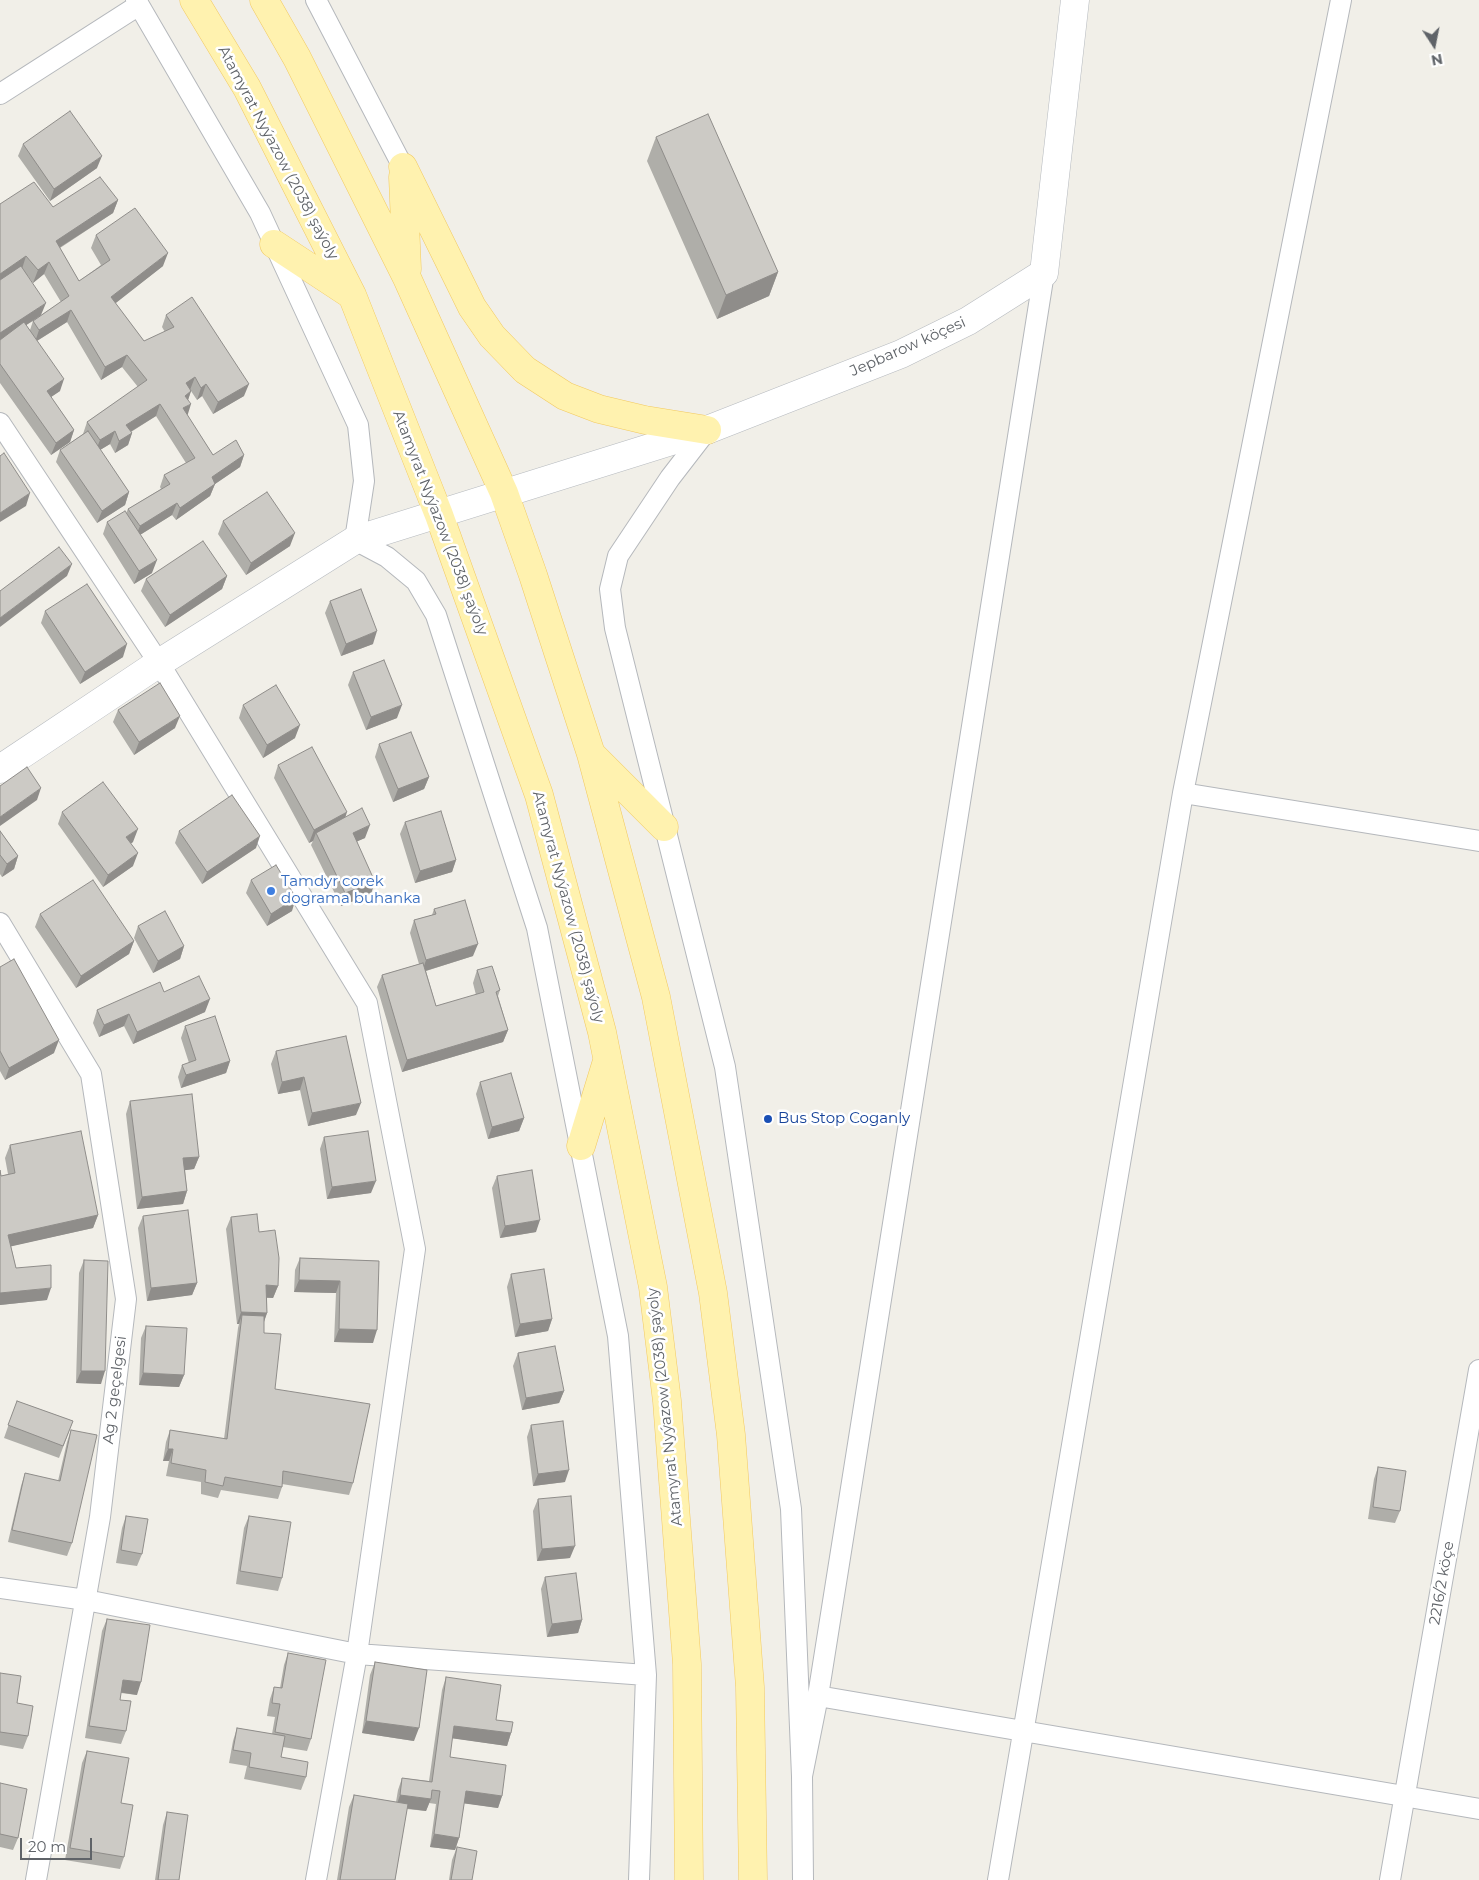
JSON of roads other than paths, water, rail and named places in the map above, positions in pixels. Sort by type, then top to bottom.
[{"type":"main road","name":"Atamyrat Nyýazow (2038) şaýoly","points":[[194,0],[247,88],[352,295],[439,515],[538,795],[608,1057],[653,1288],[667,1400],[687,1664],[690,1880]]},
{"type":"main road","points":[[264,0],[297,58],[407,278],[504,493],[533,575],[591,754],[656,997],[713,1293],[731,1435],[751,1706],[753,1880]]},
{"type":"main road","points":[[403,167],[407,278]]},
{"type":"main road","points":[[403,167],[472,307],[492,336],[525,370],[564,396],[599,409],[645,420],[707,430]]},
{"type":"main road","points":[[274,244],[352,295]]},
{"type":"main road","points":[[591,754],[664,827]]},
{"type":"main road","points":[[581,1146],[608,1057]]},
{"type":"street","points":[[316,0],[403,167]]},
{"type":"street","points":[[802,1768],[818,1696],[1044,273],[1075,0]]},
{"type":"street","points":[[998,1880],[1183,792],[1341,0]]},
{"type":"street","points":[[0,94],[137,2],[260,213],[358,425],[364,481],[355,540],[387,557],[416,581],[436,615],[537,928],[618,1336],[646,1675],[640,1880]]},
{"type":"street","name":"Jepbarow köçesi","points":[[0,770],[159,663],[355,540],[707,430],[901,354],[968,321],[1044,273]]},
{"type":"street","points":[[0,423],[159,663],[367,1003],[415,1249],[357,1654],[316,1880]]},
{"type":"street","points":[[707,430],[670,478],[618,556],[610,589],[615,628],[725,1067],[791,1509],[802,1768],[803,1880]]},
{"type":"street","points":[[1183,792],[1479,841]]},
{"type":"street","name":"Ag 2 geçelgesi","points":[[0,923],[91,1074],[126,1299],[100,1517],[36,1880]]},
{"type":"street","name":"2216/2 köçe","points":[[1390,1880],[1479,1370]]},
{"type":"street","points":[[0,1588],[86,1600],[357,1654],[646,1675]]},
{"type":"street","points":[[818,1696],[1479,1809]]},
{"type":"place","name":"Tamdyr corek dograma buhanka","points":[[271,891]]},
{"type":"place","name":"Bus Stop Coganly","points":[[768,1119]]}]
